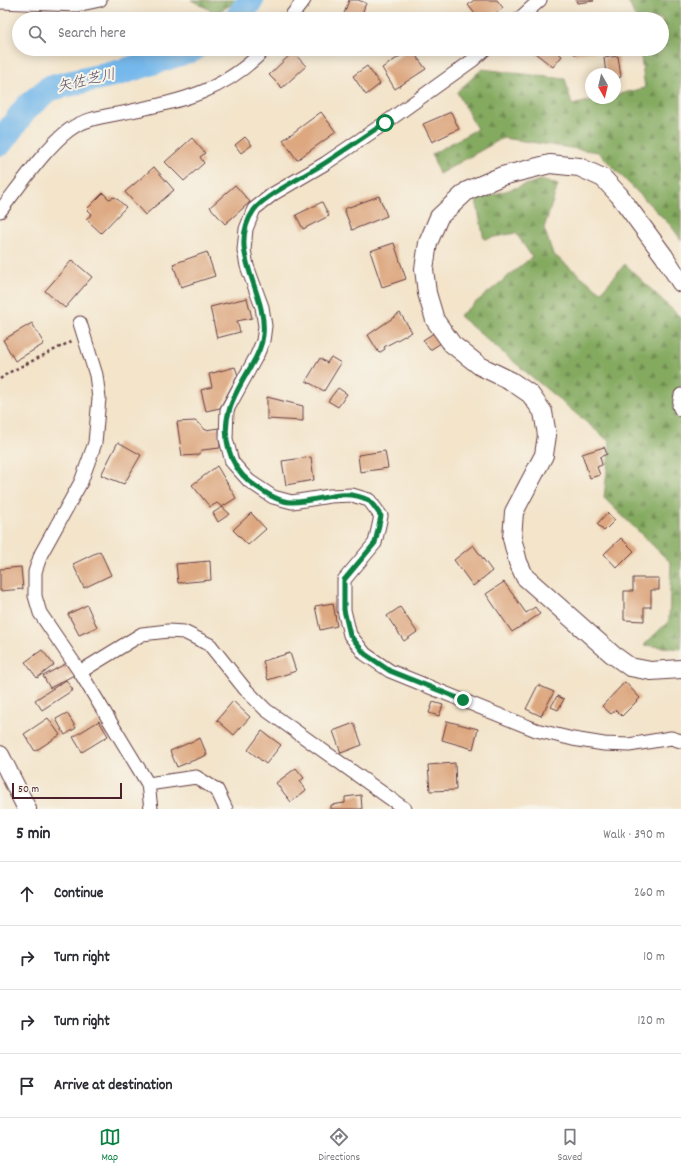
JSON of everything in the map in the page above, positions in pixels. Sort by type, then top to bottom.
[{"type":"street","points":[[0,2],[77,5],[100,0]]},
{"type":"street","points":[[295,12],[304,0]]},
{"type":"street","points":[[527,12],[540,0]]},
{"type":"street","points":[[0,211],[55,144],[70,129],[91,119],[179,101],[206,92],[239,73],[258,56]]},
{"type":"street","points":[[478,56],[385,123],[326,163],[273,194],[254,209],[246,229],[244,250],[247,266],[262,307],[264,326],[263,341],[227,410],[226,438],[232,462],[249,481],[273,497],[292,502],[352,495],[369,500],[381,516],[375,543],[344,580],[344,610],[350,635],[365,654],[390,671],[536,730],[573,740],[629,745],[671,738],[681,741]]},
{"type":"street","points":[[681,283],[660,250],[619,195],[603,178],[579,167],[550,164],[502,176],[467,190],[439,217],[428,243],[424,269],[427,294],[435,320],[452,344],[480,366],[511,381],[530,394],[543,412],[548,435],[544,454],[514,512],[512,538],[518,562],[525,577],[612,654],[630,666],[651,671],[681,669]]},
{"type":"street","points":[[82,329],[96,375],[99,398],[95,443],[81,482],[41,554],[35,572],[35,596],[40,613],[80,672],[148,784],[151,809]]},
{"type":"street","points":[[681,395],[679,406],[681,410]]},
{"type":"street","points":[[80,672],[142,634],[168,631],[184,632],[210,646],[245,689],[266,710],[405,809]]},
{"type":"street","points":[[0,755],[27,809]]},
{"type":"street","points":[[148,784],[196,777],[218,790],[226,809]]},
{"type":"path","points":[[0,379],[8,373],[44,356],[82,329]]},
{"type":"green space","points":[[191,0],[240,0],[218,12],[214,12]]},
{"type":"green space","points":[[628,0],[681,0],[681,240],[672,227],[598,152],[503,138],[439,174],[432,154],[477,129],[457,92],[482,69],[565,79],[572,105],[585,102],[585,104],[621,104],[621,94],[645,88],[641,56],[669,56],[669,12],[633,12]]},
{"type":"green space","points":[[541,180],[558,185],[544,228],[553,254],[601,292],[625,264],[681,318],[681,649],[644,645],[669,621],[671,563],[604,498],[610,442],[459,316],[532,257],[516,233],[484,239],[476,200]]},
{"type":"building","points":[[349,0],[358,0],[366,3],[363,12],[345,12]]},
{"type":"building","points":[[474,0],[497,0],[503,8],[498,12],[474,12],[468,5]]},
{"type":"building","points":[[576,0],[593,0],[594,1],[577,3]]},
{"type":"building","points":[[289,56],[297,56],[306,66],[282,88],[269,75]]},
{"type":"building","points":[[400,56],[416,56],[426,69],[395,89],[382,68]]},
{"type":"building","points":[[539,56],[562,56],[553,67]]},
{"type":"building","points":[[618,56],[620,68],[605,68],[604,58]]},
{"type":"building","points":[[367,66],[380,84],[366,95],[353,76]]},
{"type":"building","points":[[321,112],[336,132],[297,160],[283,140]]},
{"type":"building","points":[[451,112],[459,129],[432,142],[423,124]]},
{"type":"building","points":[[245,137],[252,145],[241,153],[235,145]]},
{"type":"building","points":[[192,138],[205,153],[200,157],[204,163],[184,181],[165,162]]},
{"type":"building","points":[[154,167],[174,190],[145,215],[125,192]]},
{"type":"building","points":[[235,185],[250,202],[225,224],[210,207]]},
{"type":"building","points":[[103,193],[109,199],[115,197],[126,207],[101,233],[86,219],[92,214],[87,209]]},
{"type":"building","points":[[379,196],[387,216],[352,230],[344,209]]},
{"type":"building","points":[[322,202],[329,216],[303,229],[296,215]]},
{"type":"building","points":[[394,243],[406,279],[382,287],[370,251]]},
{"type":"building","points":[[207,252],[215,276],[181,287],[173,264]]},
{"type":"building","points":[[72,260],[92,277],[65,308],[45,291]]},
{"type":"building","points":[[247,298],[252,318],[237,321],[240,332],[217,338],[210,307]]},
{"type":"building","points":[[400,313],[412,332],[384,347],[385,349],[379,353],[368,335]]},
{"type":"building","points":[[32,323],[44,344],[15,361],[3,340]]},
{"type":"building","points":[[434,333],[441,343],[430,350],[423,340]]},
{"type":"building","points":[[331,357],[341,363],[324,391],[306,381],[320,358],[327,363]]},
{"type":"building","points":[[235,367],[238,375],[220,408],[206,411],[201,390],[212,387],[209,374]]},
{"type":"building","points":[[338,388],[347,394],[338,407],[328,401]]},
{"type":"building","points":[[267,397],[303,406],[303,421],[267,419]]},
{"type":"building","points":[[195,421],[205,430],[219,428],[220,448],[202,450],[198,455],[182,456],[177,422]]},
{"type":"building","points":[[118,442],[141,455],[124,484],[101,475]]},
{"type":"building","points":[[604,447],[607,454],[600,457],[602,465],[597,467],[600,475],[590,478],[582,454]]},
{"type":"building","points":[[385,451],[388,468],[360,472],[358,455]]},
{"type":"building","points":[[311,457],[314,480],[286,485],[282,461]]},
{"type":"building","points":[[217,466],[236,498],[222,507],[217,503],[210,507],[192,485]]},
{"type":"building","points":[[222,507],[230,514],[218,522],[213,513]]},
{"type":"building","points":[[251,513],[266,529],[248,545],[233,530]]},
{"type":"building","points":[[607,513],[615,520],[604,531],[597,524]]},
{"type":"building","points":[[621,538],[634,551],[617,568],[604,554]]},
{"type":"building","points":[[473,545],[492,571],[473,586],[454,560]]},
{"type":"building","points":[[100,551],[111,575],[84,588],[73,564]]},
{"type":"building","points":[[210,561],[211,580],[178,583],[176,564]]},
{"type":"building","points":[[21,567],[23,589],[0,591],[0,569]]},
{"type":"building","points":[[633,578],[659,578],[659,590],[651,590],[651,607],[644,607],[644,621],[624,620],[624,591],[633,591]]},
{"type":"building","points":[[504,582],[526,613],[535,607],[540,614],[512,632],[486,594]]},
{"type":"building","points":[[333,603],[337,626],[320,630],[315,606]]},
{"type":"building","points":[[87,605],[97,627],[79,635],[68,614]]},
{"type":"building","points":[[400,607],[417,632],[404,641],[387,616]]},
{"type":"building","points":[[42,650],[54,665],[37,678],[25,662]]},
{"type":"building","points":[[290,653],[296,671],[268,680],[263,661]]},
{"type":"building","points":[[67,663],[74,675],[50,688],[43,676]]},
{"type":"building","points":[[66,680],[73,690],[42,710],[35,700]]},
{"type":"building","points":[[625,682],[640,698],[622,716],[616,710],[611,714],[602,706]]},
{"type":"building","points":[[538,685],[554,692],[541,716],[526,709]]},
{"type":"building","points":[[557,696],[564,699],[558,710],[551,707]]},
{"type":"building","points":[[233,701],[250,717],[234,735],[217,720]]},
{"type":"building","points":[[433,702],[443,705],[439,716],[429,713]]},
{"type":"building","points":[[67,713],[76,728],[65,735],[56,719]]},
{"type":"building","points":[[48,718],[60,735],[35,751],[24,734]]},
{"type":"building","points":[[99,721],[108,736],[82,752],[73,737]]},
{"type":"building","points":[[447,721],[478,729],[473,749],[442,740]]},
{"type":"building","points":[[354,723],[362,745],[341,753],[333,731]]},
{"type":"building","points":[[262,731],[281,745],[266,764],[248,750]]},
{"type":"building","points":[[200,738],[207,755],[177,767],[170,751]]},
{"type":"building","points":[[455,763],[456,790],[430,791],[428,765]]},
{"type":"building","points":[[296,768],[304,778],[300,781],[306,790],[291,802],[276,783]]},
{"type":"building","points":[[361,795],[362,809],[331,809],[331,805],[345,803],[345,797]]},
{"type":"waterway","name":"矢佐芝川","points":[[242,12],[251,0]]},
{"type":"waterway","name":"矢佐芝川","points":[[0,143],[27,107],[50,88],[122,72],[171,56]]},
{"type":"route","points":[[385,123],[326,163],[273,194],[254,209],[246,229],[244,250],[247,266],[262,307],[264,326],[263,341],[227,410],[226,438],[232,462],[249,481],[273,497],[292,502],[330,496],[352,495],[369,500],[381,516],[375,543],[344,580],[344,610],[350,635],[365,654],[390,671],[463,700]]}]
